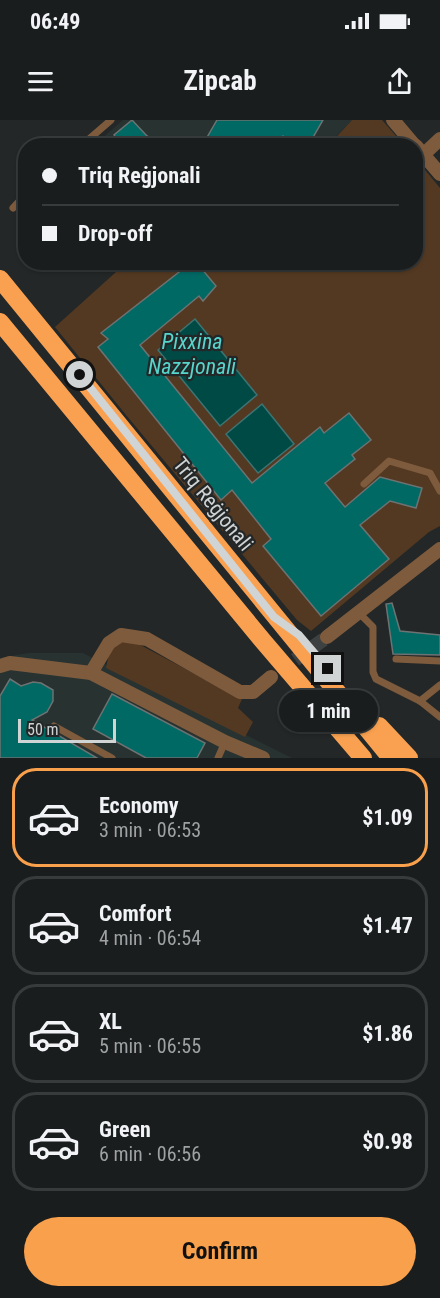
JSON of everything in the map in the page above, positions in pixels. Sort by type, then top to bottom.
[{"type":"highway","name":"Triq Reġjonali","points":[[2,279],[274,617],[406,758]]},
{"type":"highway","points":[[0,322],[263,641],[363,758]]},
{"type":"highway","points":[[263,641],[320,724],[347,758]]},
{"type":"street","points":[[393,120],[409,138]]},
{"type":"street","points":[[423,147],[440,139]]},
{"type":"street","points":[[423,155],[440,174]]},
{"type":"street","points":[[327,637],[440,549]]},
{"type":"street","points":[[91,673],[109,644],[121,635],[147,639],[240,692],[253,692],[271,677]]},
{"type":"street","points":[[0,666],[10,663],[91,673],[225,742],[263,758]]},
{"type":"lane","points":[[90,138],[111,120]]},
{"type":"lane","points":[[14,208],[18,203]]},
{"type":"lane","points":[[364,484],[389,461],[430,473],[440,491]]},
{"type":"lane","points":[[358,612],[373,627],[373,672],[376,679],[436,710],[440,717]]},
{"type":"lane","points":[[396,659],[440,661]]},
{"type":"lane","points":[[420,701],[440,685]]},
{"type":"lane","points":[[54,726],[112,758]]},
{"type":"lane","points":[[218,758],[225,742]]},
{"type":"shaded area","points":[[123,120],[352,120],[335,138],[102,138]]},
{"type":"shaded area","points":[[352,120],[382,120],[398,138],[335,138]]},
{"type":"shaded area","points":[[423,167],[440,188],[440,526],[429,532],[311,631],[297,620],[55,327],[118,270],[423,270]]},
{"type":"shaded area","points":[[131,640],[242,699],[238,708],[253,722],[245,737],[106,668],[110,649],[119,643]]},
{"type":"shaded area","points":[[28,653],[83,653],[292,758],[0,758],[0,658]]},
{"type":"water","name":"Pixxina Nazzjonali","points":[[195,319],[257,395],[220,426],[158,350]]},
{"type":"water","name":"Pixxina Nazzjonali","points":[[262,404],[294,444],[258,473],[226,434]]},
{"type":"building","points":[[132,120],[150,138],[116,138],[114,135]]},
{"type":"building","points":[[217,120],[323,120],[313,138],[283,136],[282,138],[207,138]]},
{"type":"building","points":[[182,270],[203,270],[216,286],[203,301],[199,296],[140,345],[252,483],[320,427],[324,433],[349,413],[371,440],[352,455],[355,459],[325,483],[345,507],[380,477],[422,488],[416,508],[390,501],[360,525],[389,559],[321,616],[263,546],[271,539],[232,490],[221,500],[98,347],[108,339],[101,333]]},
{"type":"building","points":[[392,603],[400,631],[440,635],[440,655],[393,654],[386,604]]},
{"type":"building","points":[[10,679],[21,686],[33,682],[41,683],[53,690],[53,701],[47,712],[32,720],[97,758],[0,758],[0,696]]},
{"type":"building","points":[[112,694],[205,743],[197,758],[146,758],[93,729]]},
{"type":"tunnel","points":[[278,672],[327,637]]},
{"type":"route","points":[[80,375],[274,617],[299,635],[328,669]]}]
